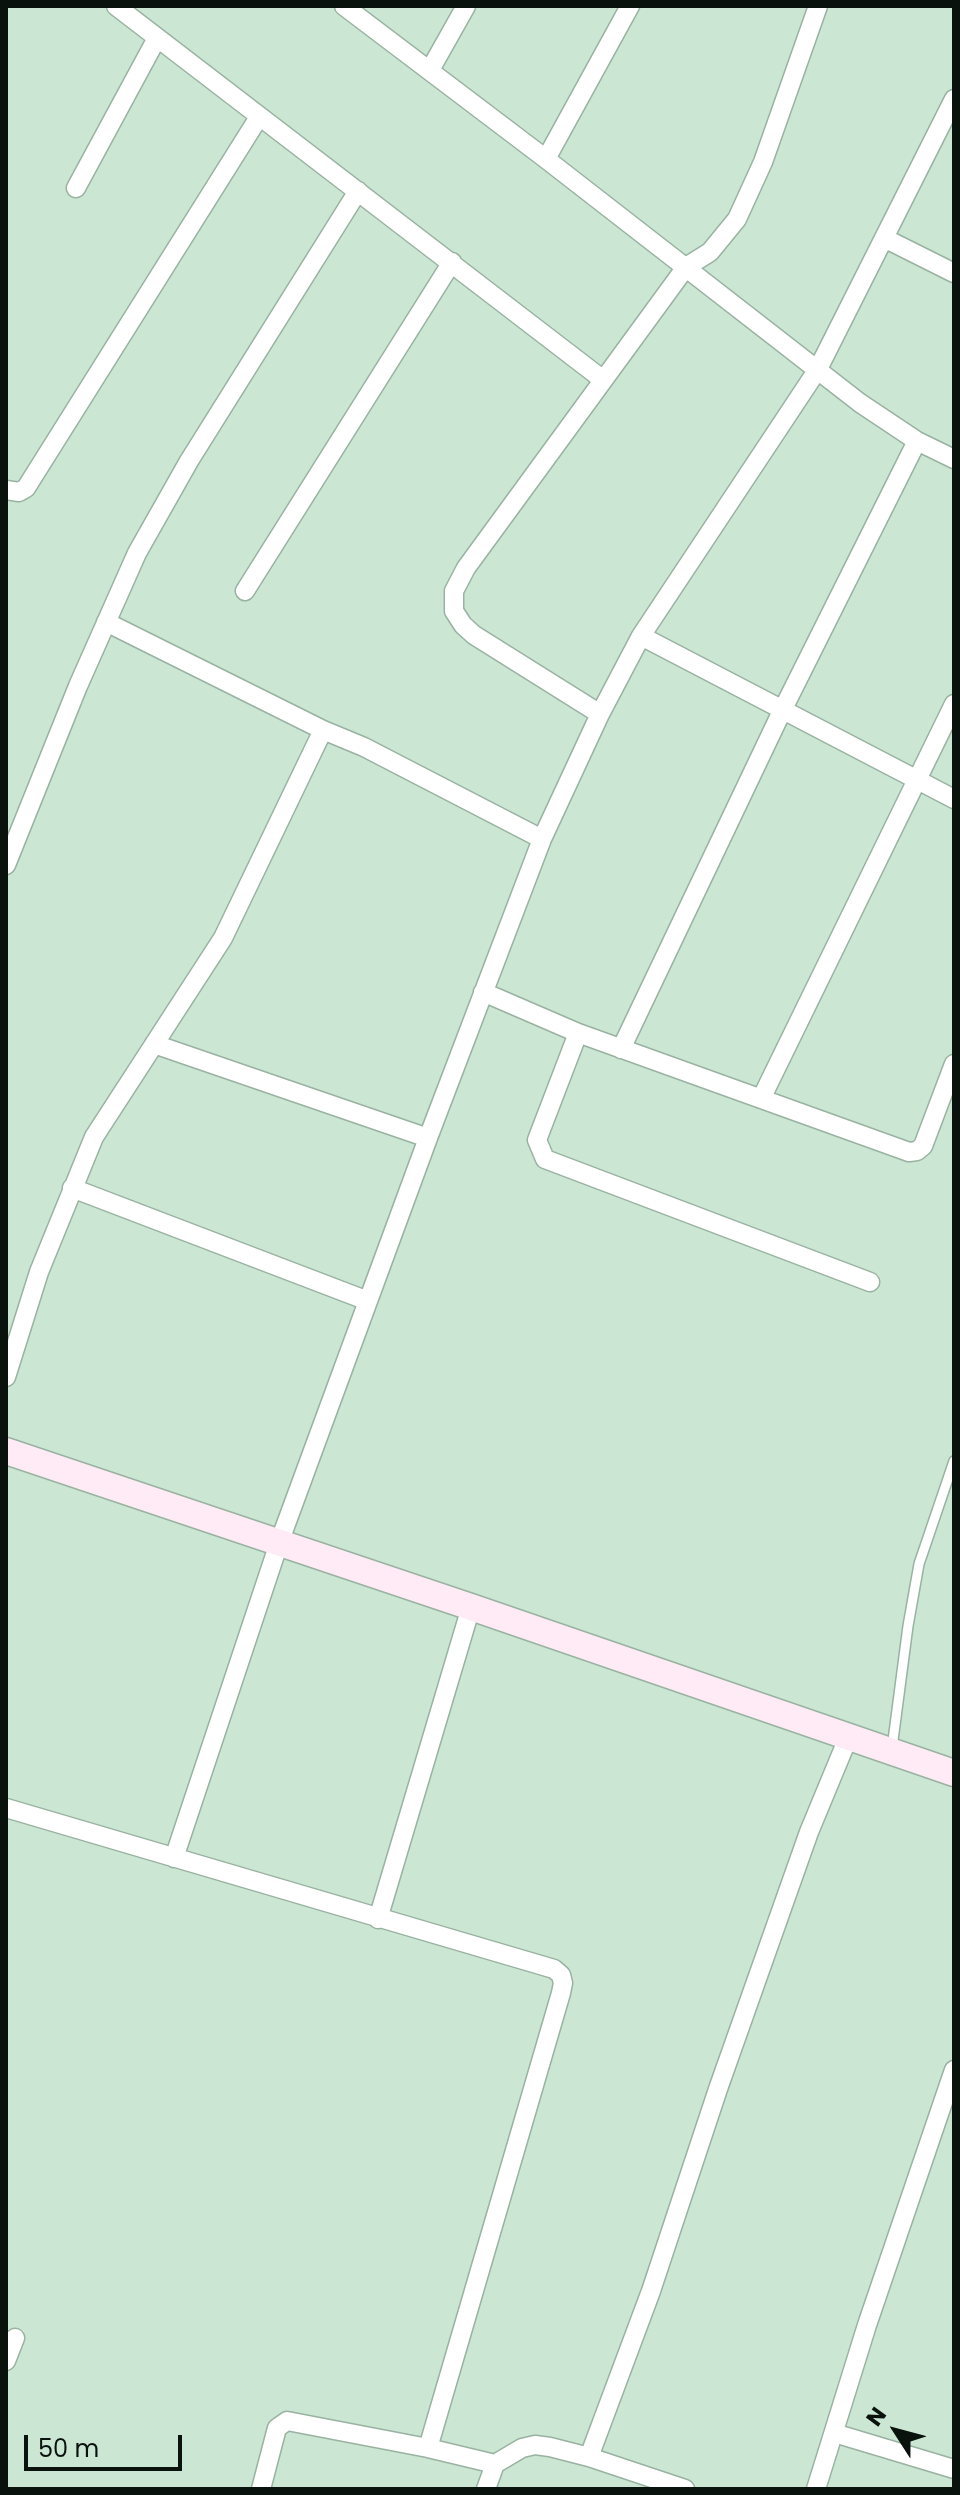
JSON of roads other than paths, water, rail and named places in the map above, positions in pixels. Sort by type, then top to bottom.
[{"type":"street","points":[[116,6],[602,379]]},
{"type":"street","points":[[344,6],[860,403],[917,441],[954,459]]},
{"type":"street","points":[[430,70],[466,6]]},
{"type":"street","points":[[546,159],[630,6]]},
{"type":"street","points":[[600,714],[463,625],[454,611],[454,591],[466,568],[686,267],[710,252],[737,219],[763,162],[818,6]]},
{"type":"street","points":[[76,188],[157,38]]},
{"type":"street","points":[[174,1858],[279,1543],[542,839],[600,714],[641,636],[818,369],[954,99]]},
{"type":"street","points":[[6,490],[19,492],[26,488],[259,117]]},
{"type":"street","points":[[6,865],[137,553],[189,461],[358,191]]},
{"type":"street","points":[[884,238],[954,273]]},
{"type":"street","points":[[245,591],[452,262]]},
{"type":"street","points":[[621,1049],[782,711],[917,441]]},
{"type":"street","points":[[106,622],[323,730],[364,747],[542,839]]},
{"type":"street","points":[[641,636],[954,799]]},
{"type":"street","points":[[761,1099],[954,704]]},
{"type":"street","points":[[6,1377],[39,1272],[94,1137],[223,938],[323,730]]},
{"type":"street","points":[[483,992],[578,1033],[909,1152],[923,1146],[954,1064]]},
{"type":"street","points":[[578,1033],[537,1140],[545,1159],[870,1282]]},
{"type":"street","points":[[154,1044],[428,1138]]},
{"type":"street","points":[[72,1188],[368,1301]]},
{"type":"street","points":[[6,1451],[954,1773]]},
{"type":"street","points":[[378,1919],[471,1607]]},
{"type":"street","points":[[589,2457],[651,2291],[809,1832],[848,1738]]},
{"type":"street","points":[[6,1808],[554,1969],[561,1975],[563,1983],[428,2448]]},
{"type":"street","points":[[816,2489],[867,2325],[954,2070]]},
{"type":"street","points":[[6,2361],[15,2338]]},
{"type":"street","points":[[261,2489],[277,2428],[287,2421],[495,2464]]},
{"type":"street","points":[[834,2433],[954,2469]]},
{"type":"street","points":[[486,2489],[495,2464],[522,2448],[535,2445],[589,2457],[635,2481],[685,2489]]},
{"type":"lane","points":[[892,1752],[919,1564],[954,1461]]}]
